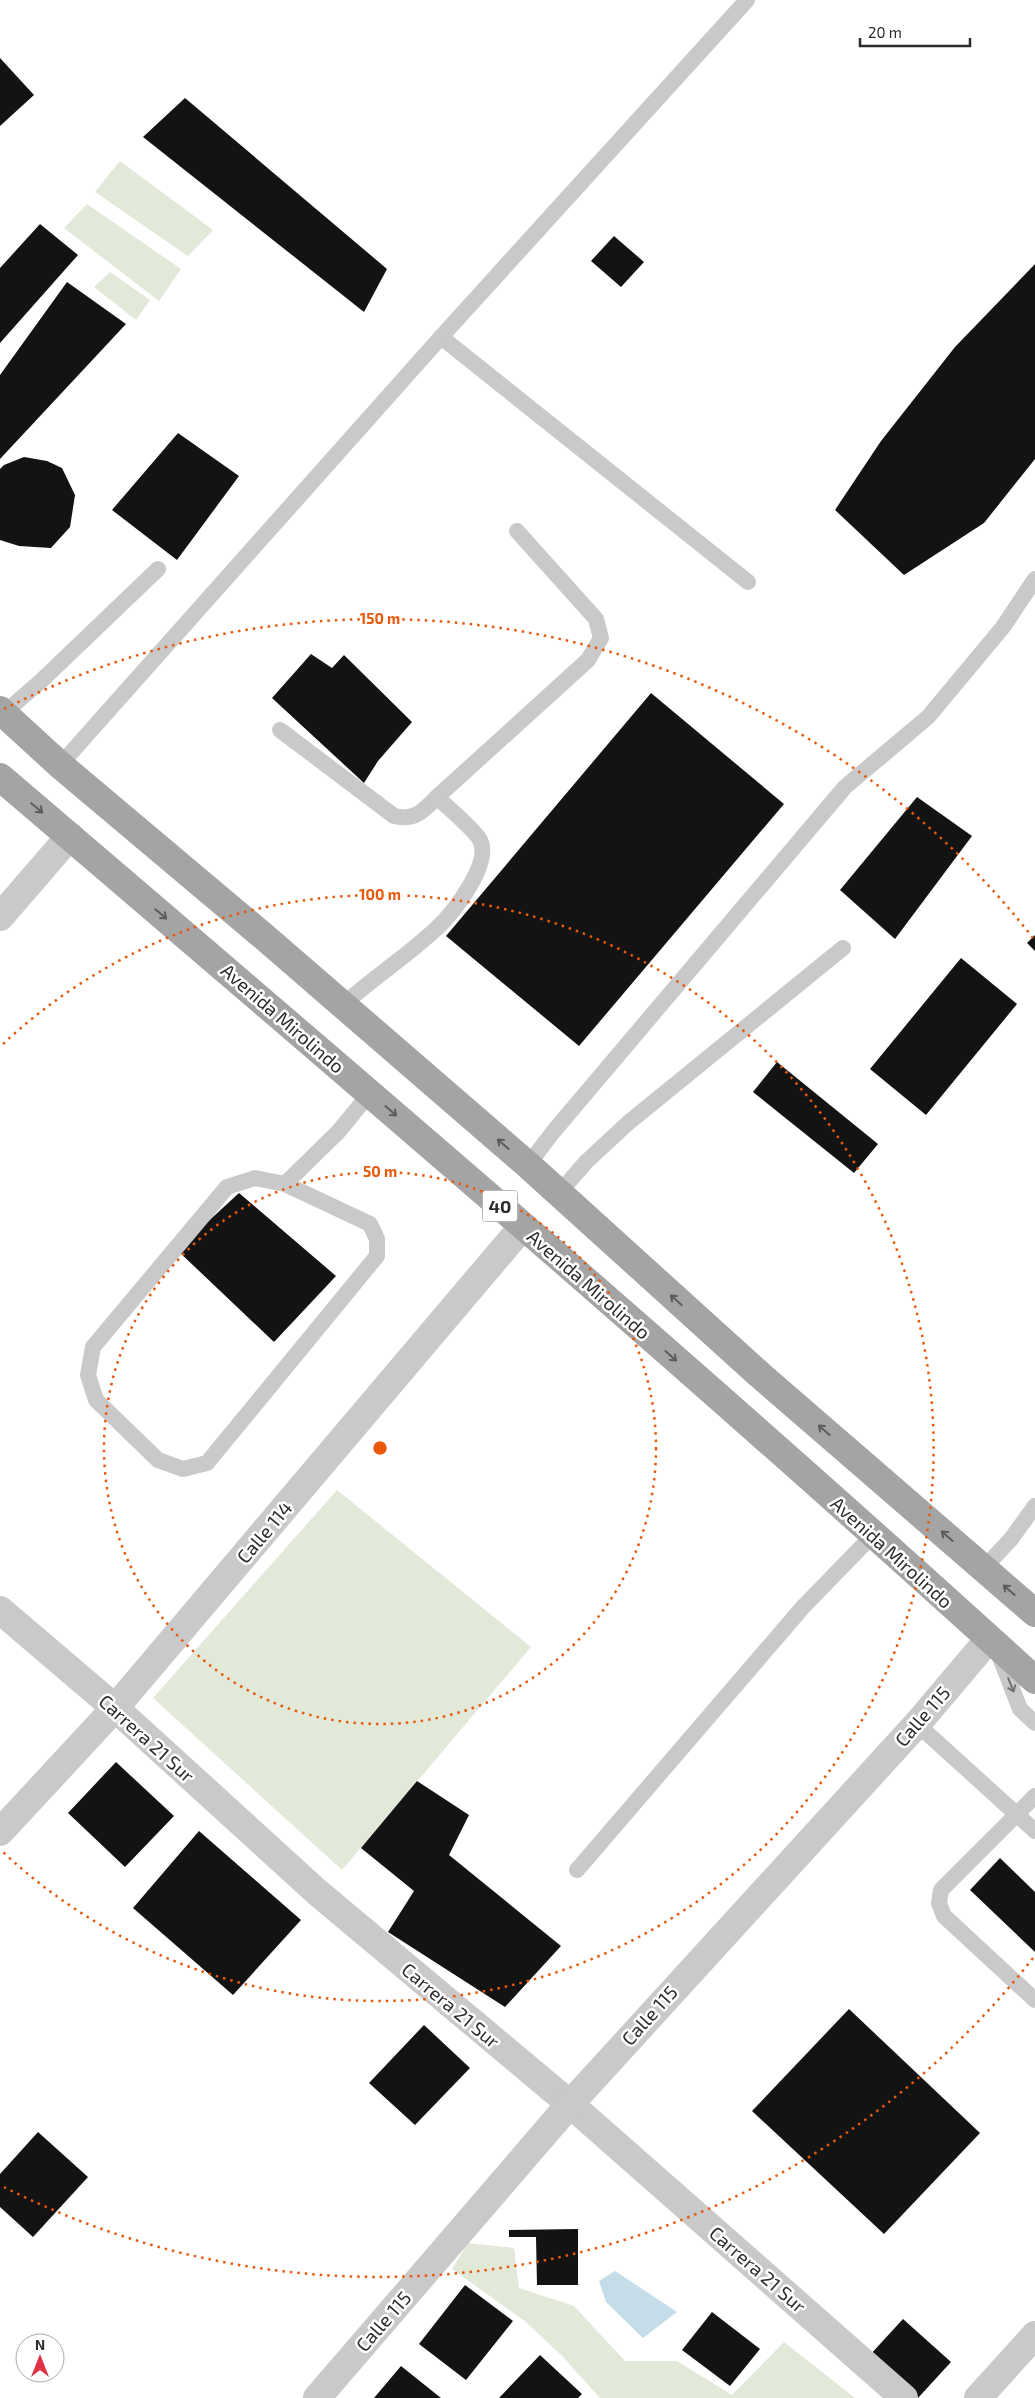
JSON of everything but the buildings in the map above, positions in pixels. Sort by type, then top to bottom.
[{"type":"main road","name":"40","points":[[2,711],[60,765],[528,1165],[733,1351],[1035,1612]]},
{"type":"main road","name":"Avenida Mirolindo","points":[[0,777],[523,1226],[1035,1680]]},
{"type":"street","points":[[0,917],[70,836]]},
{"type":"street","name":"Calle 114","points":[[0,1832],[115,1708],[523,1226]]},
{"type":"street","name":"Carrera 21 Sur","points":[[0,1610],[115,1708],[316,1892],[570,2104],[904,2398]]},
{"type":"street","name":"Calle 115","points":[[317,2398],[570,2104],[992,1641]]},
{"type":"street","points":[[978,2398],[1035,2335]]},
{"type":"lane","points":[[60,765],[441,337],[747,0]]},
{"type":"lane","points":[[441,337],[748,582]]},
{"type":"lane","points":[[280,730],[394,816],[404,819],[417,816],[588,660],[601,638],[596,619],[517,531]]},
{"type":"lane","points":[[2,711],[41,681],[158,569]]},
{"type":"lane","points":[[528,1165],[559,1125],[845,787],[928,717],[1003,627],[1035,579]]},
{"type":"lane","points":[[343,1005],[438,928],[452,912],[480,867],[484,853],[480,840],[437,797]]},
{"type":"lane","points":[[559,1193],[586,1162],[628,1123],[842,948]]},
{"type":"lane","points":[[285,1184],[339,1131],[370,1093]]},
{"type":"lane","points":[[255,1178],[285,1184],[370,1224],[377,1239],[377,1256],[207,1463],[183,1469],[158,1460],[96,1400],[88,1374],[92,1347],[227,1187],[255,1178]]},
{"type":"lane","points":[[984,1568],[1011,1539],[1035,1506]]},
{"type":"lane","points":[[577,1870],[803,1608],[873,1535]]},
{"type":"lane","points":[[992,1641],[1020,1709],[1035,1723]]},
{"type":"lane","points":[[917,1724],[1035,1831]]},
{"type":"lane","points":[[1035,1796],[941,1890],[940,1903],[944,1916],[1035,2000]]},
{"type":"green space","points":[[120,161],[213,230],[188,256],[95,192]]},
{"type":"green space","points":[[87,204],[181,269],[159,301],[64,228]]},
{"type":"green space","points":[[110,272],[150,300],[136,320],[94,287]]},
{"type":"green space","points":[[337,1490],[531,1647],[342,1870],[153,1698]]},
{"type":"green space","points":[[468,2243],[514,2248],[519,2288],[574,2306],[625,2361],[677,2361],[732,2395],[784,2342],[855,2398],[600,2398],[563,2357],[526,2322],[452,2269]]},
{"type":"water","points":[[615,2271],[677,2312],[643,2338],[606,2302],[599,2281]]}]
